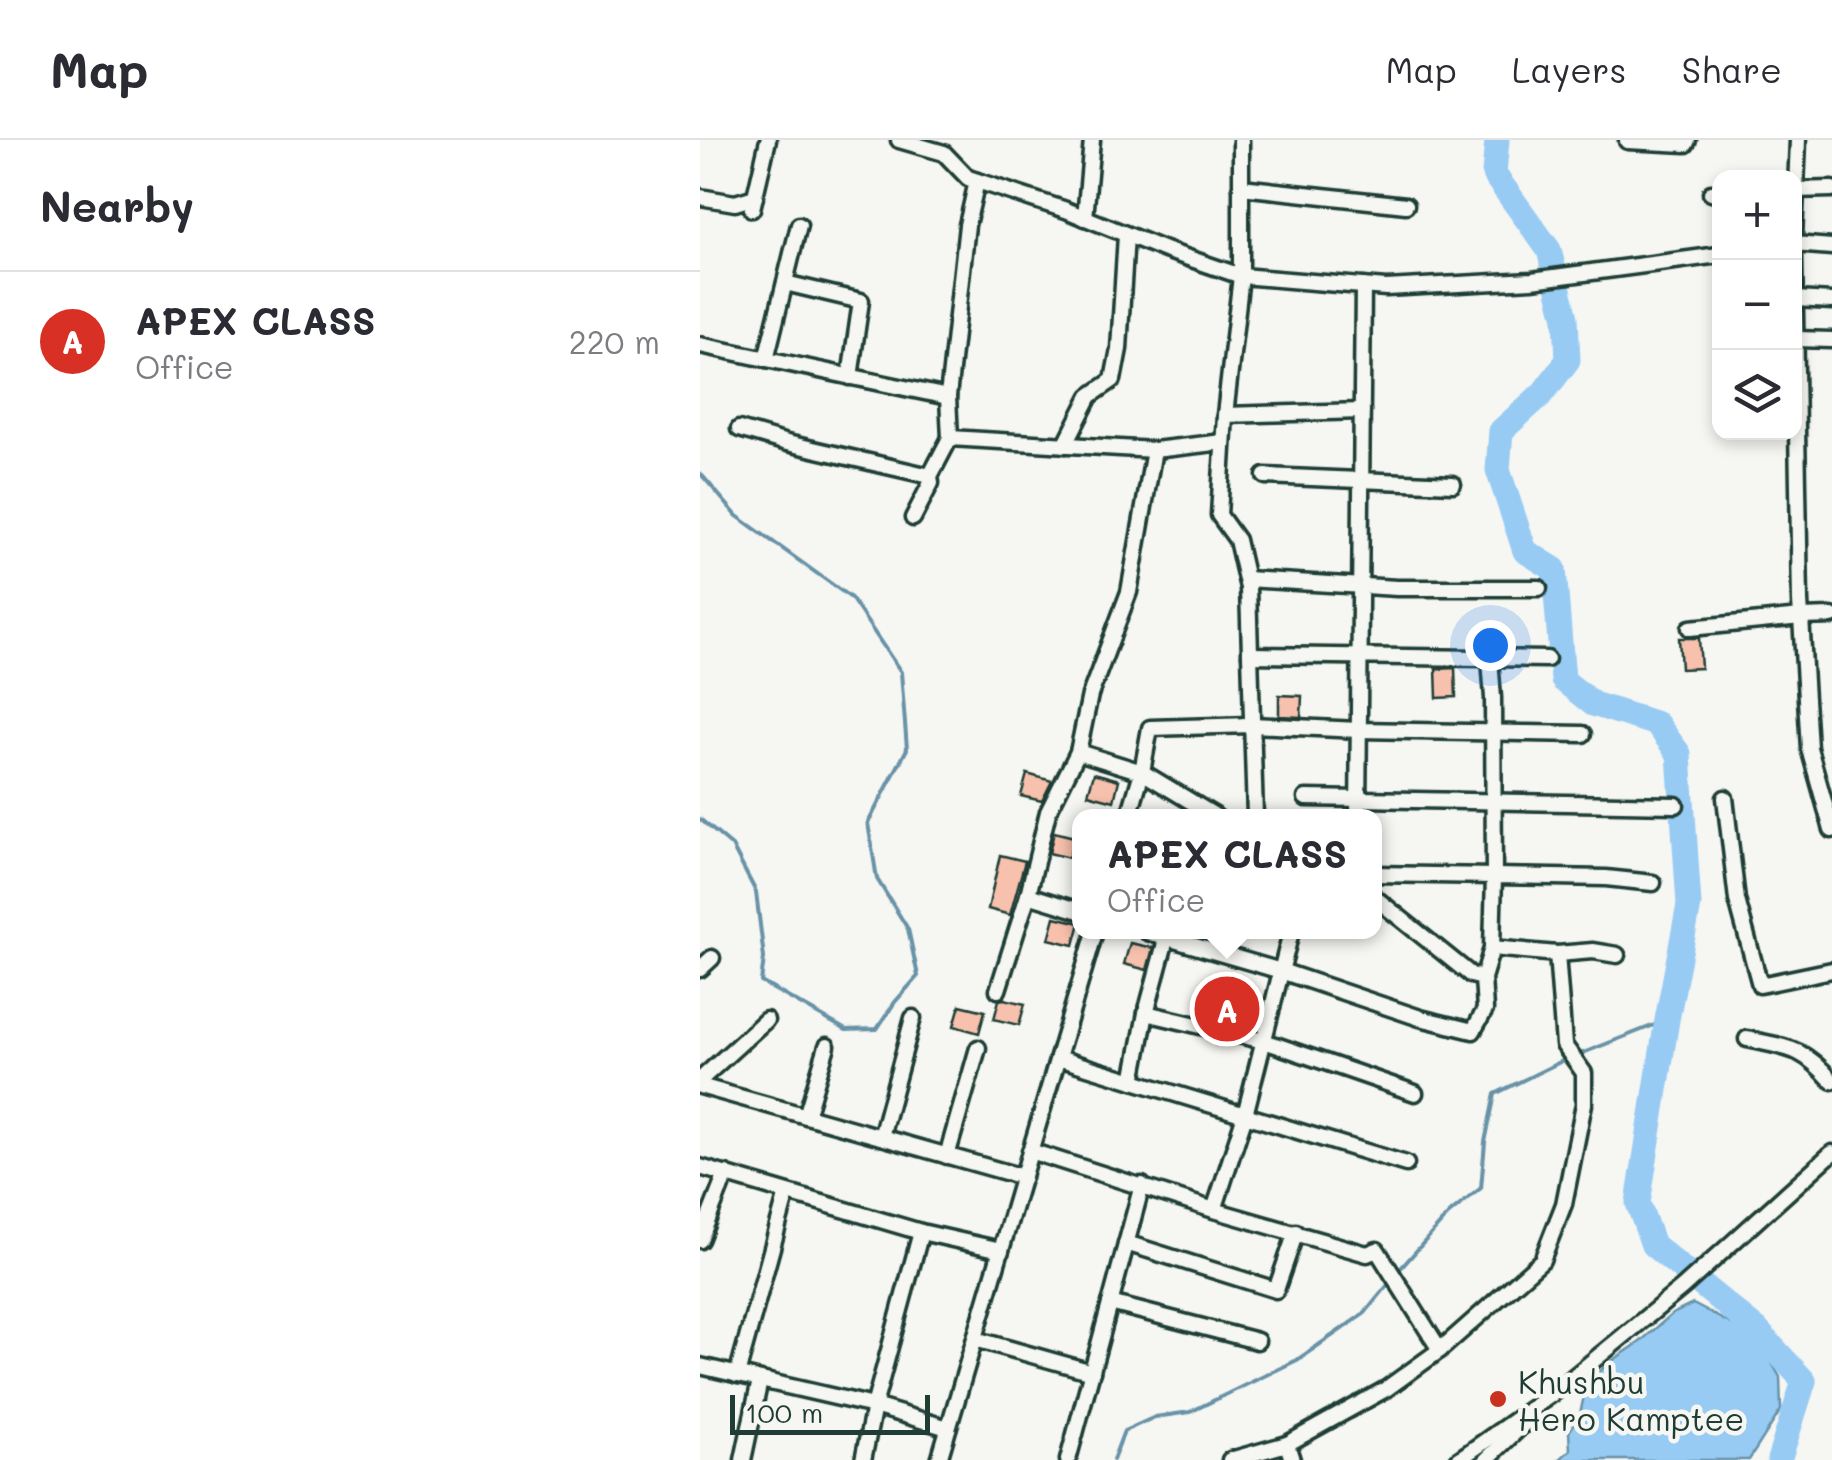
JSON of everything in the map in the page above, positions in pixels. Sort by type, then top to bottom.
[{"type":"street","points":[[700,197],[754,203],[768,140]]},
{"type":"street","points":[[900,140],[944,153],[968,178],[1241,276],[1386,288],[1532,280],[1712,256]]},
{"type":"street","points":[[1085,218],[1092,140]]},
{"type":"street","points":[[1241,140],[1241,276],[1225,414],[1219,515],[1237,540],[1246,579],[1254,809]]},
{"type":"street","points":[[1627,140],[1686,144],[1688,140]]},
{"type":"street","points":[[1796,170],[1798,140]]},
{"type":"street","points":[[912,518],[932,483],[930,476],[950,438],[948,397],[967,225],[977,181]]},
{"type":"street","points":[[1241,188],[1406,205]]},
{"type":"street","points":[[1802,190],[1832,189]]},
{"type":"street","points":[[766,359],[800,226]]},
{"type":"street","points":[[1065,445],[1090,396],[1112,380],[1119,349],[1126,234]]},
{"type":"street","points":[[1802,242],[1832,246]]},
{"type":"street","points":[[785,283],[862,300],[850,376]]},
{"type":"street","points":[[1358,809],[1363,286]]},
{"type":"street","points":[[1802,300],[1832,302]]},
{"type":"street","points":[[1802,339],[1832,340]]},
{"type":"street","points":[[700,345],[948,397]]},
{"type":"street","points":[[1796,350],[1801,616],[1810,748],[1832,830]]},
{"type":"street","points":[[1225,414],[1362,411]]},
{"type":"street","points":[[739,429],[930,476]]},
{"type":"street","points":[[950,438],[1154,450],[1223,442]]},
{"type":"street","points":[[998,990],[1028,895],[1048,812],[1078,752],[1090,695],[1129,592],[1154,450]]},
{"type":"street","points":[[1266,476],[1453,484]]},
{"type":"street","points":[[1246,579],[1360,586],[1540,588]]},
{"type":"street","points":[[1690,628],[1832,616]]},
{"type":"street","points":[[1250,654],[1547,660]]},
{"type":"street","points":[[1182,939],[1420,1018],[1473,1031],[1485,1010],[1483,978],[1492,948],[1490,658]]},
{"type":"street","points":[[1131,809],[1150,728],[1252,725],[1583,734]]},
{"type":"street","points":[[1078,752],[1142,772],[1200,809]]},
{"type":"street","points":[[1306,798],[1676,805]]},
{"type":"street","points":[[1725,798],[1737,900],[1760,985],[1832,970]]},
{"type":"street","points":[[1382,874],[1606,878],[1653,883]]},
{"type":"street","points":[[1028,895],[1072,909]]},
{"type":"street","points":[[1382,903],[1470,974],[1483,978]]},
{"type":"street","points":[[939,1460],[1093,939]]},
{"type":"street","points":[[1133,1081],[1166,939]]},
{"type":"street","points":[[1214,1210],[1245,1115],[1289,939]]},
{"type":"street","points":[[1492,948],[1617,955]]},
{"type":"street","points":[[1230,1460],[1287,1444],[1386,1389],[1440,1350],[1542,1260],[1564,1204],[1584,1104],[1584,1073],[1564,1045],[1557,954]]},
{"type":"street","points":[[1146,1013],[1264,1041],[1415,1093]]},
{"type":"street","points":[[881,1137],[913,1018]]},
{"type":"street","points":[[766,1020],[700,1083],[1022,1177]]},
{"type":"street","points":[[1747,1039],[1803,1054],[1814,1060],[1832,1081]]},
{"type":"street","points":[[806,1116],[827,1046]]},
{"type":"street","points":[[948,1156],[978,1048]]},
{"type":"street","points":[[1058,1058],[1406,1164]]},
{"type":"street","points":[[1030,1151],[1367,1254],[1377,1250],[1440,1350]]},
{"type":"street","points":[[1458,1460],[1555,1392],[1829,1162]]},
{"type":"street","points":[[700,1167],[921,1232],[1001,1250]]},
{"type":"street","points":[[700,1240],[726,1174]]},
{"type":"street","points":[[1068,1460],[1142,1185]]},
{"type":"street","points":[[737,1375],[787,1192]]},
{"type":"street","points":[[863,1460],[921,1232]]},
{"type":"street","points":[[1126,1243],[1276,1290],[1296,1232]]},
{"type":"street","points":[[1110,1303],[1257,1342]]},
{"type":"street","points":[[975,1339],[1092,1372]]},
{"type":"street","points":[[700,1366],[874,1406],[948,1428]]},
{"type":"street","points":[[743,1460],[760,1380]]},
{"type":"street","points":[[1486,1460],[1555,1392]]},
{"type":"street","points":[[1287,1444],[1292,1460]]},
{"type":"water","points":[[1693,1304],[1739,1328],[1765,1351],[1780,1377],[1781,1410],[1749,1460],[1559,1460],[1570,1450],[1569,1432],[1580,1414],[1586,1387],[1606,1365],[1672,1314]]},
{"type":"building","points":[[1679,638],[1699,638],[1701,668],[1681,669]]},
{"type":"building","points":[[1455,668],[1456,697],[1437,698],[1436,669]]},
{"type":"building","points":[[1279,695],[1302,696],[1301,717],[1279,716]]},
{"type":"building","points":[[1094,773],[1119,780],[1114,801],[1088,794]]},
{"type":"building","points":[[1027,774],[1052,781],[1042,801],[1021,796]]},
{"type":"building","points":[[1054,832],[1072,836],[1069,858],[1049,853]]},
{"type":"building","points":[[1000,855],[1025,861],[1010,915],[988,909]]},
{"type":"building","points":[[1055,917],[1072,921],[1074,945],[1049,939]]},
{"type":"building","points":[[1130,943],[1153,948],[1147,970],[1124,964]]},
{"type":"building","points":[[1221,996],[1239,1000],[1232,1022],[1215,1018]]},
{"type":"building","points":[[999,1000],[1025,1004],[1019,1025],[994,1019]]},
{"type":"building","points":[[960,1005],[985,1011],[979,1033],[954,1026]]},
{"type":"waterway","points":[[1497,140],[1494,174],[1549,250],[1566,318],[1568,360],[1543,393],[1501,431],[1498,470],[1525,551],[1554,569],[1563,680],[1593,704],[1657,724],[1679,754],[1689,905],[1638,1203],[1653,1245],[1757,1330],[1804,1381],[1779,1460]]},
{"type":"waterway","points":[[700,473],[737,516],[851,598],[901,672],[907,749],[868,823],[877,879],[908,929],[918,976],[877,1029],[846,1030],[761,982],[764,958],[756,892],[732,846],[700,819]]},
{"type":"waterway","points":[[1583,1053],[1667,1020]]},
{"type":"waterway","points":[[1401,1268],[1449,1214],[1481,1188],[1495,1094],[1562,1061]]},
{"type":"waterway","points":[[1113,1460],[1124,1431],[1155,1417],[1190,1412],[1297,1360],[1365,1313],[1387,1286]]},
{"type":"place","name":"APEX CLASS","points":[[1227,1009]]},
{"type":"place","name":"Khushbu Hero Kamptee","points":[[1498,1399]]}]
